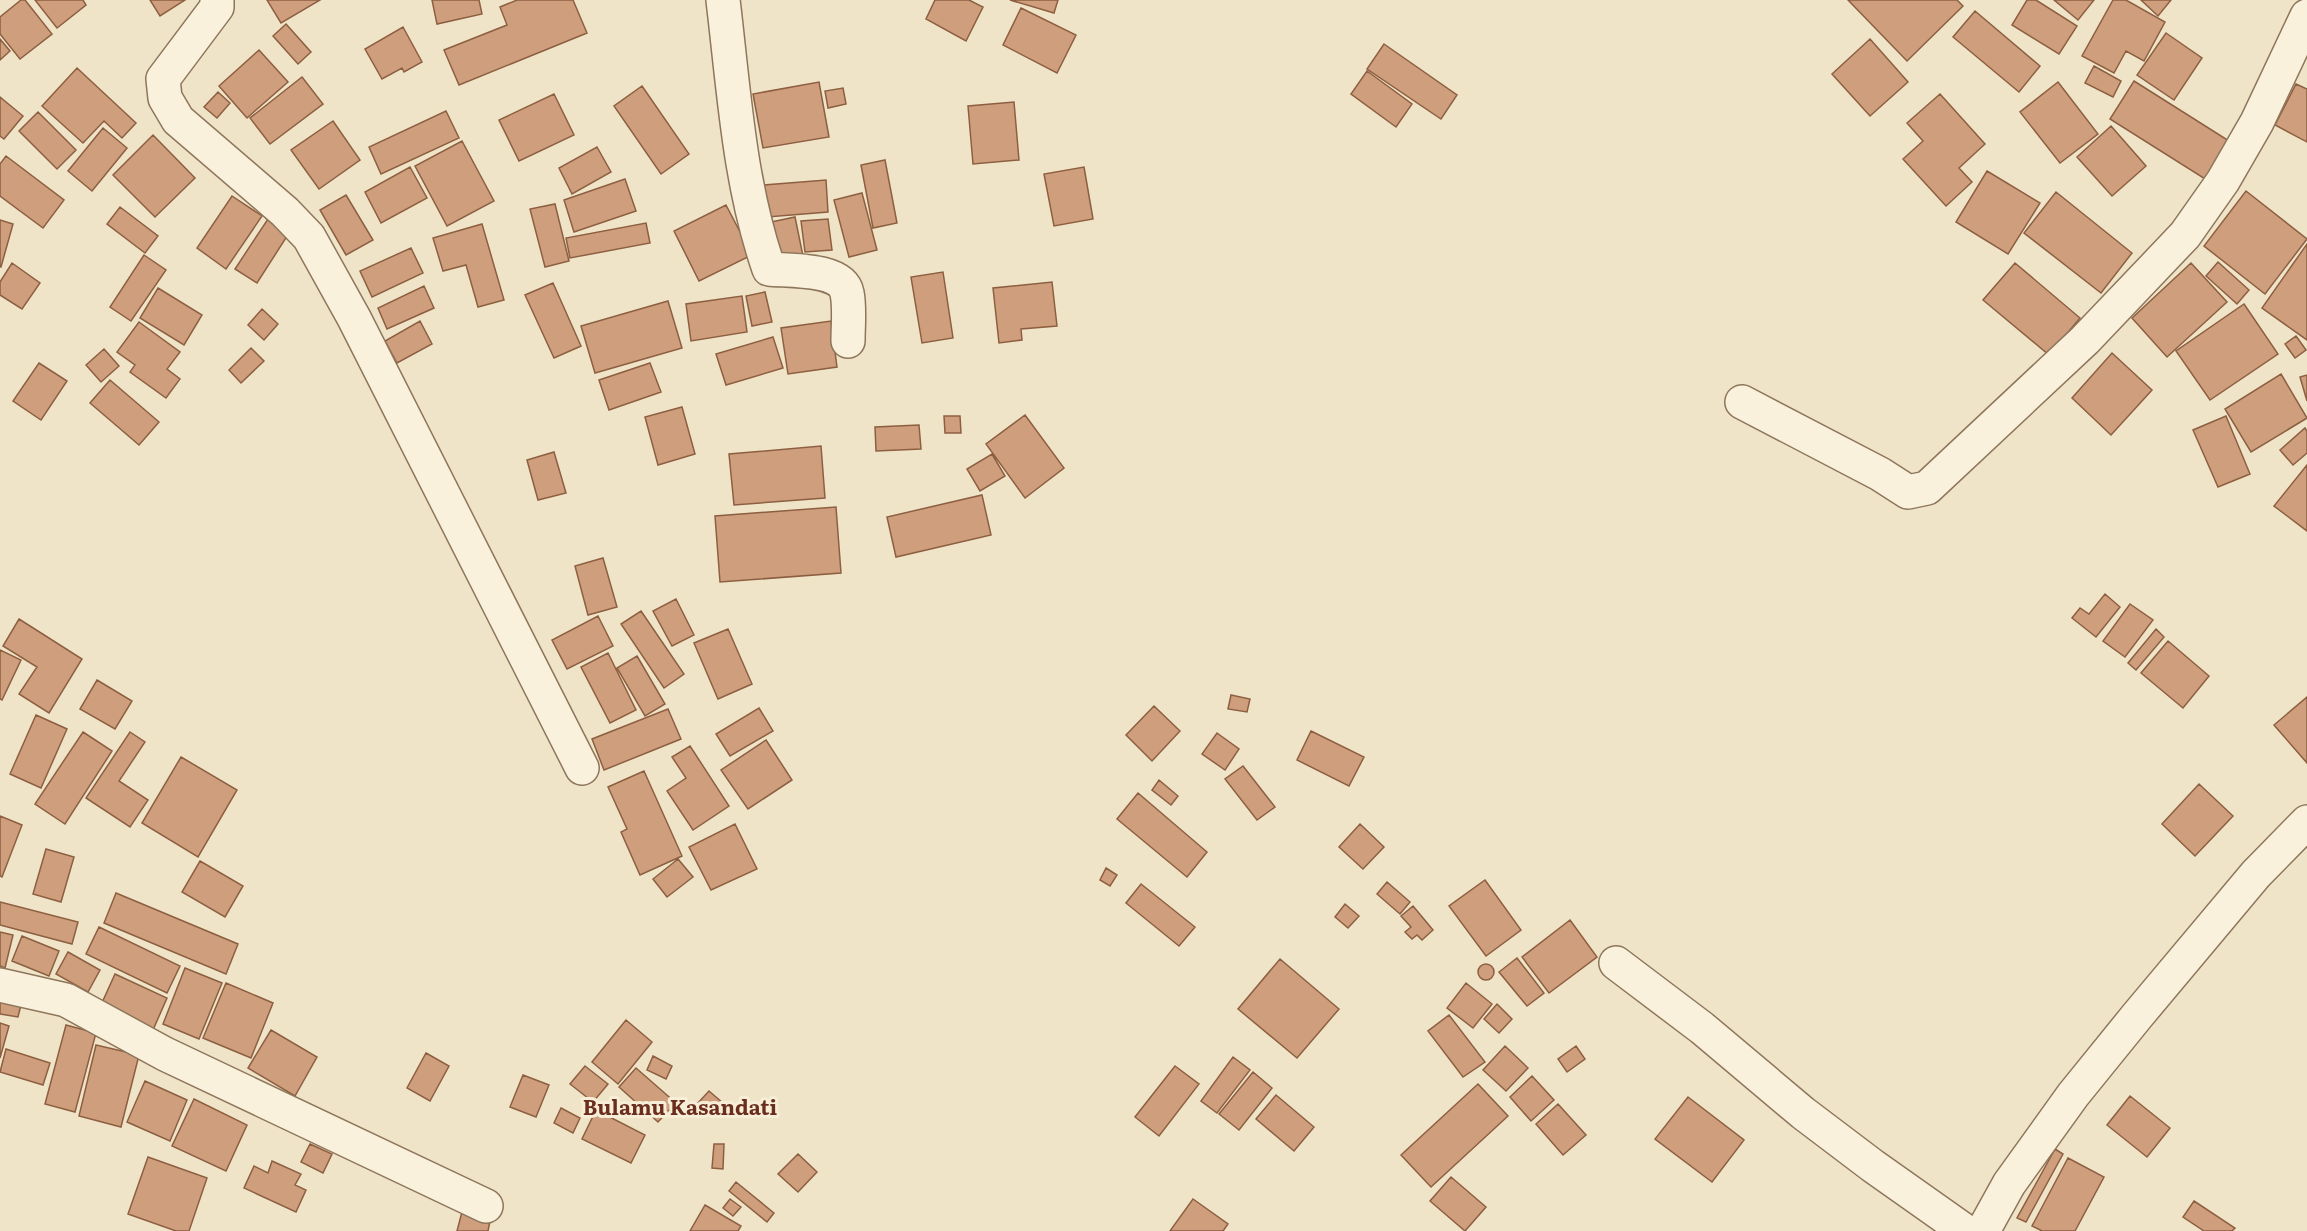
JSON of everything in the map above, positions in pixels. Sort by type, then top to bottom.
[{"type":"street","points":[[217,0],[216,7],[163,79],[165,98],[178,120],[285,212],[309,237],[354,318],[582,768]]},
{"type":"street","points":[[723,0],[742,164],[754,221],[770,269],[824,273],[838,280],[847,291],[848,340]]},
{"type":"street","points":[[1742,402],[1908,492],[1927,488],[2085,340],[2185,235],[2223,181],[2252,132],[2307,16]]},
{"type":"street","points":[[1983,1231],[2009,1184],[2073,1095],[2136,1016],[2256,874],[2307,822]]},
{"type":"street","points":[[1616,963],[1702,1028],[1803,1113],[1965,1231]]},
{"type":"street","points":[[0,985],[66,1000],[165,1054],[486,1206]]},
{"type":"building","points":[[21,0],[25,0],[52,34],[20,59],[0,34],[0,17]]},
{"type":"building","points":[[35,0],[83,0],[86,5],[57,28]]},
{"type":"building","points":[[150,0],[185,0],[160,16]]},
{"type":"building","points":[[267,0],[320,0],[281,23]]},
{"type":"building","points":[[432,0],[479,0],[482,14],[437,24]]},
{"type":"building","points":[[517,0],[573,0],[587,33],[459,85],[444,50],[507,25],[500,7]]},
{"type":"building","points":[[935,0],[969,0],[983,7],[966,41],[926,19]]},
{"type":"building","points":[[1010,0],[1058,0],[1054,13]]},
{"type":"building","points":[[1848,0],[1957,0],[1963,6],[1907,61]]},
{"type":"building","points":[[2027,0],[2036,0],[2077,26],[2059,54],[2012,25]]},
{"type":"building","points":[[2054,0],[2094,0],[2078,20]]},
{"type":"building","points":[[2113,0],[2126,0],[2165,22],[2144,61],[2126,51],[2114,73],[2082,56]]},
{"type":"building","points":[[2141,0],[2171,0],[2158,16]]},
{"type":"building","points":[[1021,8],[1076,35],[1057,73],[1003,45]]},
{"type":"building","points":[[1975,11],[2040,66],[2019,92],[1953,37]]},
{"type":"building","points":[[286,24],[311,52],[298,64],[273,36]]},
{"type":"building","points":[[403,27],[422,62],[404,72],[402,68],[382,79],[365,49]]},
{"type":"building","points":[[2166,33],[2202,58],[2174,100],[2137,75]]},
{"type":"building","points":[[0,39],[10,51],[0,60]]},
{"type":"building","points":[[1870,39],[1908,82],[1870,116],[1832,74]]},
{"type":"building","points":[[1384,44],[1457,95],[1441,119],[1367,69]]},
{"type":"building","points":[[259,50],[288,82],[247,118],[219,86]]},
{"type":"building","points":[[2094,66],[2121,81],[2113,97],[2085,83]]},
{"type":"building","points":[[77,68],[136,123],[122,138],[104,121],[83,143],[42,106]]},
{"type":"building","points":[[1367,71],[1412,104],[1396,127],[1351,94]]},
{"type":"building","points":[[302,77],[323,104],[270,144],[250,118]]},
{"type":"building","points":[[2134,81],[2237,146],[2213,184],[2110,119]]},
{"type":"building","points":[[819,82],[829,137],[763,148],[753,94]]},
{"type":"building","points":[[2058,82],[2098,134],[2060,163],[2020,112]]},
{"type":"building","points":[[2296,84],[2307,89],[2307,142],[2275,125]]},
{"type":"building","points":[[642,86],[689,154],[661,174],[614,106]]},
{"type":"building","points":[[843,88],[846,104],[828,108],[825,91]]},
{"type":"building","points":[[218,92],[230,103],[217,118],[204,107]]},
{"type":"building","points":[[554,94],[574,135],[519,161],[499,120]]},
{"type":"building","points":[[1940,94],[1985,144],[1959,168],[1972,182],[1946,206],[1903,159],[1923,141],[1907,123]]},
{"type":"building","points":[[0,97],[23,116],[4,139],[0,136]]},
{"type":"building","points":[[1014,102],[1019,160],[973,164],[968,106]]},
{"type":"building","points":[[446,111],[459,138],[381,174],[369,147]]},
{"type":"building","points":[[38,112],[76,150],[57,169],[19,131]]},
{"type":"building","points":[[333,121],[360,160],[319,189],[291,150]]},
{"type":"building","points":[[2111,126],[2146,166],[2112,196],[2077,157]]},
{"type":"building","points":[[103,128],[127,148],[92,191],[68,171]]},
{"type":"building","points":[[153,135],[195,178],[155,217],[113,175]]},
{"type":"building","points":[[462,141],[494,201],[447,226],[415,166]]},
{"type":"building","points":[[597,147],[611,172],[572,194],[559,168]]},
{"type":"building","points":[[6,156],[64,200],[43,228],[0,196],[0,164]]},
{"type":"building","points":[[885,160],[897,223],[873,228],[861,165]]},
{"type":"building","points":[[410,167],[427,198],[381,223],[365,192]]},
{"type":"building","points":[[1084,167],[1093,219],[1054,226],[1044,174]]},
{"type":"building","points":[[1987,171],[2040,203],[2008,254],[1956,222]]},
{"type":"building","points":[[625,179],[636,211],[574,232],[564,200]]},
{"type":"building","points":[[826,180],[828,212],[767,217],[764,185]]},
{"type":"building","points":[[2246,191],[2307,239],[2265,294],[2204,246]]},
{"type":"building","points":[[2056,192],[2132,253],[2101,293],[2024,233]]},
{"type":"building","points":[[862,193],[877,250],[849,257],[834,200]]},
{"type":"building","points":[[346,195],[373,240],[346,255],[320,210]]},
{"type":"building","points":[[232,196],[262,216],[226,269],[197,248]]},
{"type":"building","points":[[555,204],[569,261],[545,267],[530,209]]},
{"type":"building","points":[[726,205],[752,255],[699,281],[674,231]]},
{"type":"building","points":[[120,207],[158,236],[145,253],[107,224]]},
{"type":"building","points":[[270,216],[291,230],[257,283],[235,269]]},
{"type":"building","points":[[795,217],[803,256],[779,261],[771,222]]},
{"type":"building","points":[[828,219],[832,250],[805,252],[801,221]]},
{"type":"building","points":[[0,220],[13,224],[1,267],[0,267]]},
{"type":"building","points":[[646,223],[650,243],[570,258],[566,238]]},
{"type":"building","points":[[482,224],[504,300],[478,307],[466,265],[443,271],[433,238]]},
{"type":"building","points":[[2307,244],[2307,340],[2262,308]]},
{"type":"building","points":[[411,248],[423,273],[372,297],[360,271]]},
{"type":"building","points":[[144,255],[166,270],[131,321],[110,307]]},
{"type":"building","points":[[2218,262],[2249,290],[2237,304],[2206,276]]},
{"type":"building","points":[[12,263],[40,283],[22,309],[0,295],[0,282]]},
{"type":"building","points":[[2015,263],[2080,318],[2049,355],[1983,300]]},
{"type":"building","points":[[2191,263],[2227,302],[2167,357],[2132,318]]},
{"type":"building","points":[[943,272],[953,338],[922,343],[911,277]]},
{"type":"building","points":[[1052,282],[1057,326],[1021,329],[1022,340],[999,343],[993,288]]},
{"type":"building","points":[[553,283],[581,346],[554,358],[525,295]]},
{"type":"building","points":[[424,286],[434,308],[387,329],[378,308]]},
{"type":"building","points":[[158,288],[202,315],[184,345],[140,318]]},
{"type":"building","points":[[765,292],[772,322],[752,326],[746,296]]},
{"type":"building","points":[[742,296],[747,332],[691,341],[686,304]]},
{"type":"building","points":[[668,301],[682,348],[595,373],[581,326]]},
{"type":"building","points":[[2244,304],[2278,354],[2210,400],[2176,351]]},
{"type":"building","points":[[262,309],[278,324],[264,340],[248,325]]},
{"type":"building","points":[[420,321],[432,344],[397,363],[385,341]]},
{"type":"building","points":[[831,321],[837,367],[788,374],[781,328]]},
{"type":"building","points":[[139,322],[180,352],[167,369],[180,379],[166,398],[130,372],[135,365],[117,352]]},
{"type":"building","points":[[2296,336],[2306,350],[2295,358],[2285,344]]},
{"type":"building","points":[[773,337],[783,368],[726,385],[716,354]]},
{"type":"building","points":[[251,348],[264,361],[241,383],[229,370]]},
{"type":"building","points":[[104,349],[119,366],[101,382],[86,365]]},
{"type":"building","points":[[2112,353],[2152,390],[2111,435],[2072,398]]},
{"type":"building","points":[[39,363],[67,381],[41,420],[13,401]]},
{"type":"building","points":[[650,363],[661,392],[609,410],[599,380]]},
{"type":"building","points":[[2281,374],[2307,418],[2251,452],[2225,409]]},
{"type":"building","points":[[2307,375],[2307,401],[2300,377]]},
{"type":"building","points":[[110,380],[159,422],[139,445],[90,403]]},
{"type":"building","points":[[682,407],[695,454],[658,465],[645,417]]},
{"type":"building","points":[[1025,415],[1064,468],[1025,498],[986,444]]},
{"type":"building","points":[[944,416],[960,416],[961,433],[945,433]]},
{"type":"building","points":[[2226,416],[2250,474],[2218,487],[2193,430]]},
{"type":"building","points":[[919,425],[921,449],[876,451],[875,427]]},
{"type":"building","points":[[2305,428],[2307,453],[2293,465],[2280,450]]},
{"type":"building","points":[[821,446],[825,498],[734,505],[729,454]]},
{"type":"building","points":[[554,452],[566,493],[538,500],[527,460]]},
{"type":"building","points":[[992,454],[1005,476],[980,491],[967,469]]},
{"type":"building","points":[[2307,465],[2307,531],[2274,506]]},
{"type":"building","points":[[982,495],[991,535],[896,557],[887,517]]},
{"type":"building","points":[[836,507],[841,573],[720,582],[715,516]]},
{"type":"building","points":[[603,558],[617,607],[588,615],[575,566]]},
{"type":"building","points":[[2105,594],[2120,607],[2096,637],[2072,618],[2080,608],[2089,614]]},
{"type":"building","points":[[676,599],[694,635],[672,646],[653,611]]},
{"type":"building","points":[[2130,604],[2153,620],[2125,657],[2103,641]]},
{"type":"building","points":[[641,611],[684,674],[664,688],[621,624]]},
{"type":"building","points":[[598,616],[613,646],[567,669],[552,640]]},
{"type":"building","points":[[19,619],[82,659],[49,713],[19,694],[37,667],[3,646]]},
{"type":"building","points":[[728,629],[752,684],[718,699],[694,643]]},
{"type":"building","points":[[2156,629],[2164,637],[2136,670],[2128,663]]},
{"type":"building","points":[[2168,641],[2209,676],[2183,708],[2141,673]]},
{"type":"building","points":[[0,650],[21,660],[2,700],[0,699]]},
{"type":"building","points":[[608,653],[636,710],[610,723],[581,667]]},
{"type":"building","points":[[637,656],[665,704],[645,716],[617,668]]},
{"type":"building","points":[[97,680],[132,701],[115,729],[80,709]]},
{"type":"building","points":[[1231,695],[1250,699],[1247,712],[1228,709]]},
{"type":"building","points":[[2307,697],[2307,763],[2274,725]]},
{"type":"building","points":[[1154,706],[1180,731],[1152,761],[1126,735]]},
{"type":"building","points":[[759,708],[773,731],[730,756],[716,734]]},
{"type":"building","points":[[668,709],[681,739],[604,770],[592,739]]},
{"type":"building","points":[[36,715],[67,729],[41,788],[10,774]]},
{"type":"building","points":[[1311,731],[1364,757],[1349,786],[1297,760]]},
{"type":"building","points":[[83,732],[112,751],[65,824],[35,804]]},
{"type":"building","points":[[130,732],[145,742],[119,781],[148,800],[130,827],[86,798]]},
{"type":"building","points":[[1217,733],[1239,749],[1225,770],[1202,754]]},
{"type":"building","points":[[766,740],[792,780],[748,809],[721,770]]},
{"type":"building","points":[[690,746],[729,806],[693,830],[667,791],[686,778],[672,757]]},
{"type":"building","points":[[181,757],[237,790],[198,857],[142,823]]},
{"type":"building","points":[[1243,766],[1275,807],[1257,820],[1225,779]]},
{"type":"building","points":[[644,771],[682,856],[640,875],[621,832],[627,829],[608,787]]},
{"type":"building","points":[[1159,780],[1178,796],[1171,805],[1152,790]]},
{"type":"building","points":[[2199,784],[2233,816],[2195,856],[2162,824]]},
{"type":"building","points":[[1138,793],[1207,852],[1187,877],[1117,819]]},
{"type":"building","points":[[0,816],[22,825],[2,877],[0,876]]},
{"type":"building","points":[[735,824],[757,869],[711,890],[689,847]]},
{"type":"building","points":[[1360,824],[1384,847],[1363,869],[1339,847]]},
{"type":"building","points":[[46,849],[74,857],[61,902],[33,894]]},
{"type":"building","points":[[678,859],[693,877],[667,897],[653,879]]},
{"type":"building","points":[[200,861],[243,886],[225,917],[182,892]]},
{"type":"building","points":[[1106,868],[1117,875],[1110,886],[1100,880]]},
{"type":"building","points":[[1485,880],[1521,930],[1486,956],[1449,906]]},
{"type":"building","points":[[1387,882],[1410,902],[1400,914],[1377,894]]},
{"type":"building","points":[[1141,884],[1195,927],[1179,946],[1126,903]]},
{"type":"building","points":[[116,893],[238,944],[226,974],[104,923]]},
{"type":"building","points":[[0,902],[78,922],[72,944],[0,925]]},
{"type":"building","points":[[1345,904],[1359,916],[1348,928],[1335,917]]},
{"type":"building","points":[[1413,906],[1433,930],[1422,940],[1417,935],[1412,939],[1405,932],[1411,927],[1401,916]]},
{"type":"building","points":[[1570,920],[1597,957],[1549,993],[1522,957]]},
{"type":"building","points":[[99,927],[180,966],[167,993],[86,954]]},
{"type":"building","points":[[0,932],[13,935],[5,968],[0,966]]},
{"type":"building","points":[[22,936],[59,951],[49,976],[12,961]]},
{"type":"building","points":[[68,952],[100,970],[88,992],[56,974]]},
{"type":"building","points":[[1517,958],[1544,993],[1527,1006],[1499,972]]},
{"type":"building","points":[[1280,959],[1339,1009],[1297,1058],[1238,1009]]},
{"type":"building","points":[[1486,964],[1494,972],[1486,980],[1478,972]]},
{"type":"building","points":[[185,968],[222,983],[199,1039],[163,1024]]},
{"type":"building","points":[[115,974],[167,998],[153,1030],[101,1005]]},
{"type":"building","points":[[226,983],[273,1003],[251,1058],[203,1038]]},
{"type":"building","points":[[1466,983],[1492,1004],[1473,1028],[1447,1008]]},
{"type":"building","points":[[0,1000],[21,1005],[18,1017],[0,1014]]},
{"type":"building","points":[[1497,1004],[1512,1019],[1499,1033],[1484,1019]]},
{"type":"building","points":[[1449,1015],[1485,1062],[1463,1077],[1428,1031]]},
{"type":"building","points":[[626,1020],[652,1042],[618,1084],[592,1062]]},
{"type":"building","points":[[0,1023],[9,1026],[0,1058]]},
{"type":"building","points":[[66,1025],[96,1033],[75,1112],[45,1104]]},
{"type":"building","points":[[271,1030],[317,1057],[295,1096],[248,1068]]},
{"type":"building","points":[[96,1045],[139,1055],[121,1127],[79,1116]]},
{"type":"building","points":[[1505,1046],[1528,1068],[1506,1091],[1483,1070]]},
{"type":"building","points":[[1576,1046],[1585,1059],[1567,1072],[1558,1059]]},
{"type":"building","points":[[6,1049],[50,1063],[43,1085],[0,1072]]},
{"type":"building","points":[[426,1053],[449,1066],[430,1101],[407,1088]]},
{"type":"building","points":[[653,1056],[672,1066],[666,1079],[647,1070]]},
{"type":"building","points":[[1233,1057],[1250,1070],[1217,1113],[1201,1101]]},
{"type":"building","points":[[585,1066],[608,1084],[593,1102],[570,1084]]},
{"type":"building","points":[[1175,1066],[1199,1084],[1159,1136],[1135,1117]]},
{"type":"building","points":[[636,1068],[676,1103],[658,1122],[619,1087]]},
{"type":"building","points":[[1253,1072],[1272,1088],[1239,1130],[1219,1114]]},
{"type":"building","points":[[523,1075],[549,1085],[536,1117],[510,1107]]},
{"type":"building","points":[[1532,1076],[1554,1100],[1531,1121],[1510,1097]]},
{"type":"building","points":[[145,1081],[187,1100],[170,1141],[127,1122]]},
{"type":"building","points":[[1478,1084],[1508,1116],[1431,1187],[1401,1155]]},
{"type":"building","points":[[709,1091],[723,1103],[712,1115],[698,1103]]},
{"type":"building","points":[[1276,1095],[1314,1127],[1294,1151],[1256,1119]]},
{"type":"building","points":[[2130,1096],[2170,1128],[2147,1157],[2107,1125]]},
{"type":"building","points":[[1688,1097],[1744,1140],[1712,1182],[1655,1139]]},
{"type":"building","points":[[194,1099],[247,1125],[226,1171],[172,1146]]},
{"type":"building","points":[[1558,1104],[1586,1135],[1563,1155],[1536,1124]]},
{"type":"building","points":[[561,1108],[580,1118],[573,1133],[554,1123]]},
{"type":"building","points":[[596,1110],[645,1135],[631,1163],[582,1139]]},
{"type":"building","points":[[310,1144],[332,1154],[323,1173],[301,1162]]},
{"type":"building","points":[[714,1144],[724,1144],[723,1169],[712,1168]]},
{"type":"building","points":[[2055,1149],[2063,1154],[2026,1222],[2017,1218]]},
{"type":"building","points":[[798,1154],[817,1172],[798,1192],[778,1174]]},
{"type":"building","points":[[148,1157],[207,1178],[189,1231],[176,1231],[128,1214]]},
{"type":"building","points":[[2068,1158],[2104,1177],[2075,1231],[2042,1231],[2032,1226]]},
{"type":"building","points":[[272,1161],[301,1174],[295,1185],[306,1190],[296,1212],[244,1188],[254,1166],[268,1173]]},
{"type":"building","points":[[1451,1177],[1486,1207],[1465,1231],[1430,1201]]},
{"type":"building","points":[[736,1182],[774,1213],[767,1222],[729,1191]]},
{"type":"building","points":[[730,1199],[741,1207],[733,1216],[723,1208]]},
{"type":"building","points":[[1193,1199],[1228,1224],[1223,1231],[1170,1231]]},
{"type":"building","points":[[2194,1201],[2235,1228],[2232,1231],[2204,1231],[2183,1217]]},
{"type":"building","points":[[705,1205],[741,1226],[738,1231],[690,1231]]},
{"type":"building","points":[[463,1208],[491,1216],[488,1231],[457,1231]]},
{"type":"district","name":"Bulamu Kasandati","points":[[680,1105]]}]
